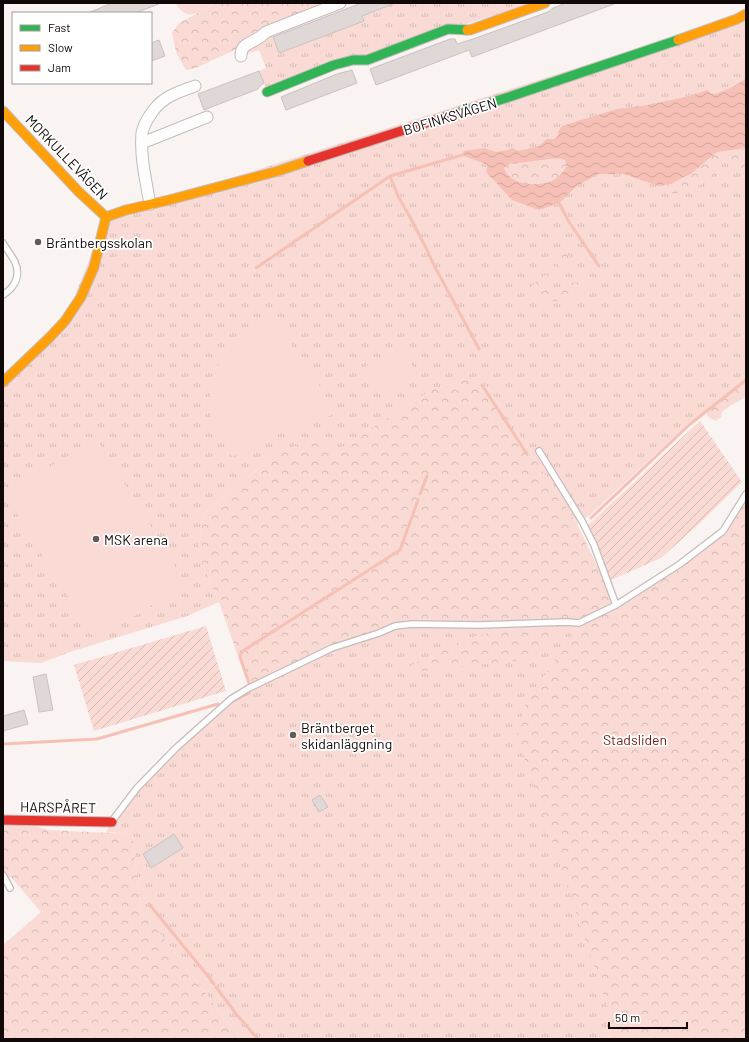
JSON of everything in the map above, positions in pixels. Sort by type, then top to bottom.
[{"type":"street","points":[[241,56],[241,51],[245,45],[256,40],[266,32],[340,3]]},
{"type":"street","points":[[267,92],[334,65],[353,60],[367,60],[448,29],[470,30],[545,3]]},
{"type":"street","name":"BOFINKSVÄGEN","points":[[106,217],[126,210],[278,171],[406,129],[509,98],[736,19],[746,14]]},
{"type":"street","points":[[150,204],[142,151],[142,132],[154,109],[164,100],[195,86]]},
{"type":"street","name":"MORKULLEVÄGEN","points":[[3,111],[79,192],[106,217],[94,267],[81,297],[65,321],[3,382]]},
{"type":"street","points":[[142,143],[207,117]]},
{"type":"street","name":"HARSPÅRET","points":[[3,820],[112,822]]},
{"type":"lane","points":[[3,243],[15,262],[17,271],[14,286],[3,295]]},
{"type":"lane","points":[[539,451],[582,521],[594,545],[616,605]]},
{"type":"lane","points":[[112,822],[137,788],[176,748],[231,699],[249,688],[332,648],[379,633],[395,626],[412,624],[478,625],[567,622],[579,623],[616,605],[680,564],[723,531],[746,494]]},
{"type":"lane","points":[[3,875],[10,888]]},
{"type":"green space","points":[[176,3],[214,3],[198,13],[190,14],[182,11]]},
{"type":"green space","points":[[214,3],[340,3],[196,68],[186,70],[176,52],[172,33],[179,23]]},
{"type":"green space","points":[[357,3],[371,3],[374,11],[395,3],[534,3],[265,87],[259,71],[266,68],[259,50],[243,55],[244,49],[271,32],[279,53],[363,21]]},
{"type":"green space","points":[[746,14],[746,375],[701,415],[690,422],[590,515],[577,524],[488,387],[465,381],[435,388],[330,455],[316,436],[272,458],[203,514],[198,554],[219,602],[187,616],[70,652],[41,663],[3,661],[3,382],[65,321],[106,217]]},
{"type":"green space","points":[[746,150],[746,170],[733,169],[727,162],[718,166],[714,177],[684,192],[671,193],[658,186],[671,184],[693,172],[717,152]]},
{"type":"green space","points":[[558,158],[565,160],[568,166],[558,178],[549,182],[529,185],[512,180],[506,174],[504,168],[510,164]]},
{"type":"green space","points":[[563,252],[572,258],[569,266],[546,287],[547,292],[571,283],[584,282],[588,286],[584,288],[580,296],[573,300],[552,301],[546,298],[534,296],[531,287],[538,280],[553,270]]},
{"type":"green space","points":[[274,314],[304,367],[310,365],[333,414],[292,435],[287,430],[232,457],[210,415],[211,385],[223,353],[240,331]]},
{"type":"green space","points":[[402,347],[418,376],[382,395],[366,366]]},
{"type":"green space","points":[[746,375],[746,397],[722,412],[721,417],[716,421],[708,417],[706,410]]},
{"type":"green space","name":"Stadsliden","points":[[465,380],[488,387],[577,524],[616,605],[680,564],[723,531],[746,494],[746,1039],[609,1039],[612,1020],[517,736],[526,702],[579,623],[412,624],[332,648],[249,688],[219,602],[198,554],[203,514],[272,458],[316,435],[331,454],[435,388]]},
{"type":"green space","points":[[700,421],[742,482],[661,558],[611,580],[586,527]]},
{"type":"green space","name":"MSK arena","points":[[96,438],[186,584],[95,640],[5,495]]},
{"type":"green space","points":[[579,623],[571,637],[612,1020],[609,1039],[241,1039],[141,909],[132,834],[106,832],[137,788],[231,699],[332,648],[395,626]],"holes":[[[560,625],[466,639],[498,630]]]},
{"type":"green space","points":[[561,625],[564,629],[550,643],[521,660],[415,672],[406,669],[415,663],[466,639],[498,630]]},
{"type":"green space","points":[[206,626],[226,691],[94,731],[74,665]]},
{"type":"green space","points":[[3,815],[48,830],[132,834],[141,909],[241,1039],[3,1039],[3,945],[41,912],[11,877],[3,883]]},
{"type":"water","points":[[746,74],[746,148],[717,152],[693,172],[671,184],[658,186],[624,174],[599,174],[578,185],[559,203],[539,210],[512,200],[486,172],[488,165],[462,155],[464,151],[484,148],[496,152],[512,148],[519,151],[539,146],[547,139],[554,139],[558,136],[558,132],[562,126],[617,109],[648,105],[690,96],[707,90],[713,95],[733,87],[745,79]],"holes":[[[558,158],[565,160],[567,166],[560,175],[557,178],[544,183],[528,184],[520,182],[507,174],[504,168],[510,164]]]},
{"type":"building","points":[[112,3],[159,3],[138,12],[90,12]]},
{"type":"building","points":[[359,3],[393,4],[362,16],[364,21],[279,53],[273,37]]},
{"type":"building","points":[[566,3],[614,4],[472,57],[469,50],[376,85],[370,69],[450,39],[455,39],[457,44],[473,39],[548,12],[553,8]]},
{"type":"building","points":[[159,40],[165,56],[152,61],[152,43]]},
{"type":"building","points":[[352,70],[357,83],[286,110],[281,97],[337,74]]},
{"type":"building","points":[[259,71],[264,83],[258,89],[204,110],[198,94]]},
{"type":"building","points":[[46,674],[53,710],[39,712],[33,677]]},
{"type":"building","points":[[24,710],[28,724],[3,731],[3,716]]},
{"type":"building","points":[[320,795],[328,807],[319,812],[312,800]]},
{"type":"building","points":[[174,834],[183,848],[151,868],[143,854]]},
{"type":"waterway","points":[[256,268],[390,176],[462,155]]},
{"type":"waterway","points":[[390,176],[398,196],[479,349]]},
{"type":"waterway","points":[[559,203],[569,222],[599,266]]},
{"type":"waterway","points":[[591,518],[689,425],[746,380]]},
{"type":"waterway","points":[[482,385],[527,454]]},
{"type":"waterway","points":[[420,494],[427,476]]},
{"type":"waterway","points":[[250,686],[240,657],[241,652],[400,550],[418,500]]},
{"type":"waterway","points":[[233,701],[249,693]]},
{"type":"waterway","points":[[3,744],[97,739],[218,704]]},
{"type":"waterway","points":[[149,904],[214,984]]},
{"type":"waterway","points":[[216,987],[237,1015],[258,1039]]},
{"type":"traffic: fast","points":[[267,92],[334,65],[353,60],[367,60],[448,29],[467,30]]},
{"type":"traffic: fast","points":[[457,113],[678,40]]},
{"type":"traffic: slow","points":[[467,30],[545,3]]},
{"type":"traffic: slow","points":[[678,40],[737,19],[746,14]]},
{"type":"traffic: slow","points":[[3,111],[79,192],[106,217]]},
{"type":"traffic: slow","points":[[106,217],[126,210],[278,171],[308,161]]},
{"type":"traffic: slow","points":[[3,382],[65,321],[81,297],[94,267],[106,217]]},
{"type":"traffic: jam","points":[[308,161],[457,113]]},
{"type":"traffic: jam","points":[[3,820],[112,822]]},
{"type":"place","name":"Bräntbergsskolan","points":[[38,242]]},
{"type":"place","name":"MSK arena","points":[[96,539]]},
{"type":"place","name":"Bräntberget skidanläggning","points":[[293,735]]}]
